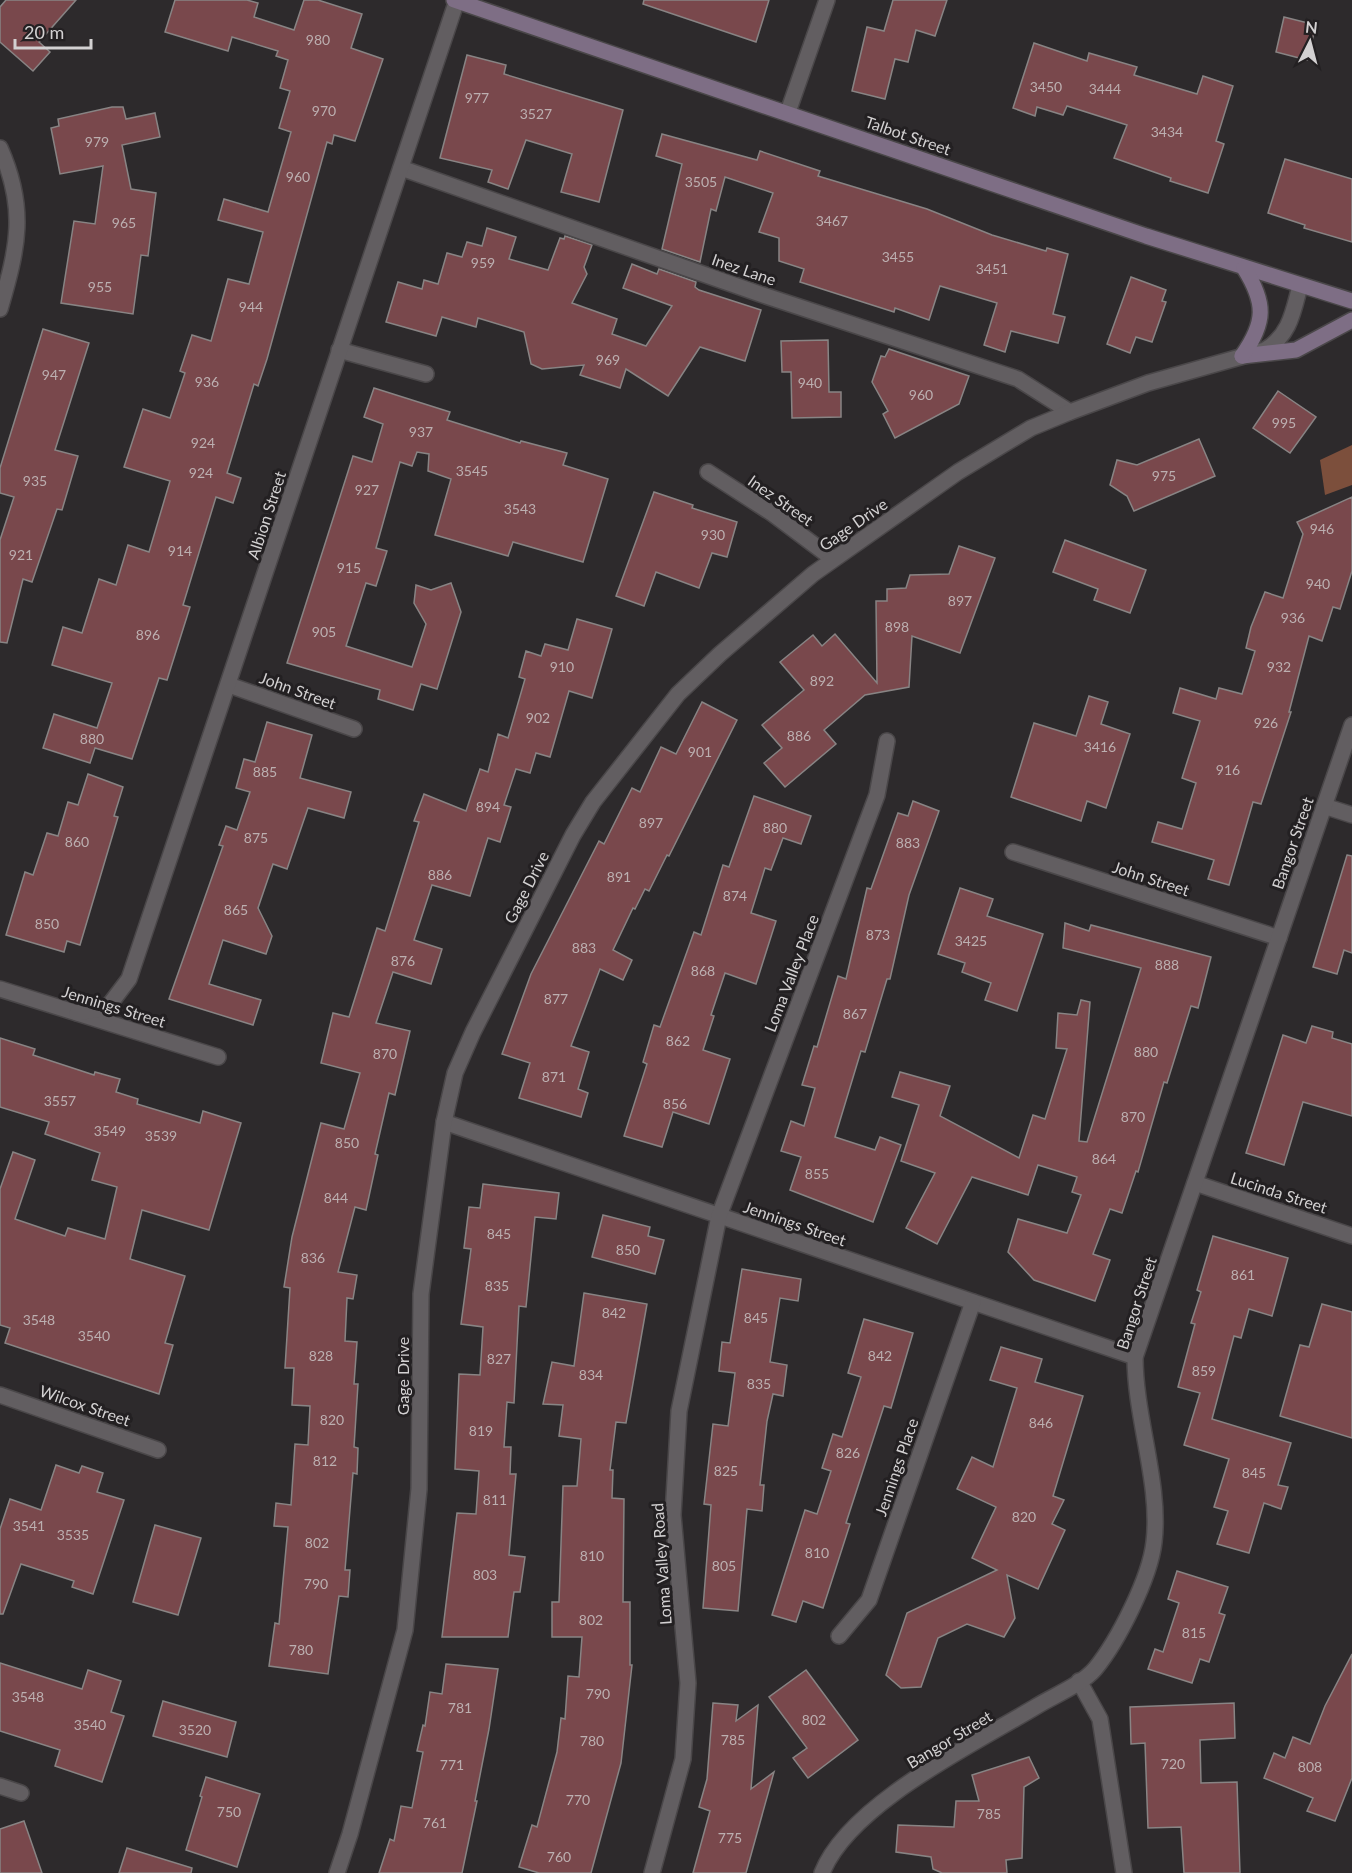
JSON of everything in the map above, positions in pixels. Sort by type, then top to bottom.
[{"type":"main road","name":"Talbot Street","points":[[456,0],[1244,268],[1352,301]]},
{"type":"main road","points":[[1242,356],[1257,333],[1262,316],[1259,298],[1244,268]]},
{"type":"main road","points":[[1242,356],[1296,350],[1352,320]]},
{"type":"street","name":"Albion Street","points":[[77,1013],[106,1008],[129,979],[456,0]]},
{"type":"street","points":[[788,112],[827,0]]},
{"type":"street","points":[[0,148],[9,168],[18,207],[13,262],[0,309]]},
{"type":"street","name":"Inez Lane","points":[[401,168],[759,294],[1018,380],[1070,412]]},
{"type":"street","name":"Gage Drive","points":[[337,1873],[350,1834],[405,1629],[419,1489],[421,1294],[444,1122],[455,1073],[473,1032],[573,836],[593,802],[678,694],[833,559],[958,472],[1031,428],[1148,383],[1265,350],[1279,342],[1288,326],[1300,286]]},
{"type":"street","points":[[339,350],[426,374]]},
{"type":"street","name":"Inez Street","points":[[708,472],[773,514],[833,559]]},
{"type":"street","name":"John Street","points":[[229,685],[354,729]]},
{"type":"street","name":"Bangor Street","points":[[822,1873],[829,1854],[881,1801],[1094,1670],[1137,1600],[1154,1544],[1155,1510],[1135,1386],[1135,1357],[1352,725]]},
{"type":"street","name":"Loma Valley Place","points":[[719,1216],[877,795],[887,741]]},
{"type":"street","points":[[1324,806],[1352,815]]},
{"type":"street","name":"John Street","points":[[1013,852],[1279,938]]},
{"type":"street","name":"Jennings Street","points":[[0,989],[219,1057]]},
{"type":"street","name":"Jennings Street","points":[[444,1122],[1135,1357]]},
{"type":"street","name":"Lucinda Street","points":[[1195,1184],[1352,1236]]},
{"type":"street","name":"Loma Valley Road","points":[[652,1873],[683,1759],[688,1683],[674,1515],[679,1411],[719,1216]]},
{"type":"street","name":"Jennings Place","points":[[839,1636],[869,1600],[973,1302]]},
{"type":"street","name":"Wilcox Street","points":[[0,1395],[158,1450]]},
{"type":"street","points":[[1079,1681],[1100,1719],[1124,1873]]},
{"type":"street","points":[[0,1786],[21,1793]]},
{"type":"shaded area","points":[[1352,445],[1352,485],[1325,495],[1320,460]]},
{"type":"building","points":[[6,0],[76,0],[39,42],[50,52],[33,71],[0,42],[0,7]]},
{"type":"building","points":[[175,0],[247,0],[258,3],[254,17],[294,30],[304,0],[318,0],[362,14],[351,48],[383,59],[355,141],[334,135],[332,144],[327,142],[267,359],[258,386],[254,384],[227,473],[241,478],[233,503],[216,497],[183,605],[190,607],[167,680],[159,678],[132,759],[95,748],[90,763],[43,748],[54,714],[97,728],[112,683],[52,665],[63,627],[82,633],[99,579],[116,585],[128,545],[149,552],[170,481],[124,467],[143,409],[170,418],[185,373],[180,371],[192,335],[211,341],[228,279],[249,284],[263,232],[218,220],[224,199],[268,212],[291,132],[279,128],[290,91],[280,88],[288,60],[276,56],[278,51],[232,37],[228,51],[165,32]]},
{"type":"building","points":[[644,0],[769,0],[756,42],[643,4]]},
{"type":"building","points":[[893,0],[947,0],[935,36],[916,30],[908,62],[895,59],[885,99],[852,91],[867,27],[884,31]]},
{"type":"building","points":[[1284,17],[1316,25],[1307,60],[1276,52]]},
{"type":"building","points":[[1034,43],[1087,61],[1089,53],[1137,67],[1134,75],[1197,94],[1203,76],[1233,86],[1216,141],[1224,144],[1208,193],[1170,181],[1171,178],[1114,158],[1127,125],[1067,106],[1063,115],[1037,107],[1035,116],[1013,108]]},
{"type":"building","points":[[467,55],[506,65],[504,74],[623,110],[599,202],[561,192],[572,154],[526,140],[508,189],[488,182],[492,170],[440,158]]},
{"type":"building","points":[[112,107],[123,107],[126,119],[155,113],[160,137],[122,145],[131,189],[156,193],[148,256],[141,255],[133,314],[61,303],[74,221],[95,224],[103,166],[60,174],[51,128],[59,126],[58,119]]},
{"type":"building","points":[[662,134],[757,160],[760,151],[820,171],[818,176],[927,209],[992,235],[1046,251],[1047,248],[1068,254],[1053,314],[1065,317],[1058,343],[1011,331],[1005,352],[984,345],[997,303],[940,286],[929,320],[895,308],[894,312],[800,282],[804,269],[779,261],[779,238],[759,232],[773,193],[725,177],[716,211],[711,209],[700,262],[662,249],[682,164],[656,156]]},
{"type":"building","points":[[1285,159],[1352,179],[1352,242],[1304,228],[1305,225],[1268,213]]},
{"type":"building","points":[[487,228],[516,237],[509,259],[548,270],[560,238],[564,239],[565,236],[592,245],[584,267],[587,274],[572,303],[617,319],[612,334],[646,346],[672,306],[623,288],[632,264],[657,274],[659,269],[696,282],[695,287],[699,290],[761,310],[745,361],[700,347],[668,396],[626,369],[620,388],[580,375],[584,365],[542,369],[531,364],[524,332],[478,318],[476,327],[442,317],[436,336],[386,322],[398,282],[422,289],[424,280],[438,284],[447,253],[462,257],[467,242],[482,246]]},
{"type":"building","points":[[1131,277],[1166,290],[1162,301],[1166,302],[1152,342],[1136,337],[1130,353],[1107,344]]},
{"type":"building","points":[[43,329],[89,343],[55,450],[78,456],[62,510],[57,509],[32,582],[23,579],[7,643],[0,642],[0,540],[14,497],[0,493],[0,468]]},
{"type":"building","points":[[828,340],[829,392],[841,392],[841,417],[792,418],[791,372],[782,372],[781,341]]},
{"type":"building","points":[[889,349],[969,376],[959,404],[895,438],[883,414],[888,411],[872,382],[881,356],[885,357]]},
{"type":"building","points":[[374,388],[450,412],[447,420],[520,443],[521,441],[567,453],[563,465],[608,479],[583,562],[513,542],[508,556],[435,535],[451,479],[428,471],[429,454],[417,452],[412,466],[400,462],[376,548],[387,551],[376,586],[366,583],[346,646],[412,667],[426,624],[414,603],[416,585],[431,590],[451,583],[461,612],[437,689],[421,684],[413,710],[378,699],[380,690],[287,663],[353,456],[372,462],[383,424],[364,417]]},
{"type":"building","points":[[1278,391],[1316,417],[1290,453],[1253,428]]},
{"type":"building","points":[[1199,439],[1215,476],[1134,511],[1127,496],[1110,485],[1117,460],[1137,465]]},
{"type":"building","points":[[654,492],[693,505],[692,508],[737,522],[727,557],[712,553],[699,588],[656,572],[644,606],[616,596]]},
{"type":"building","points":[[1352,497],[1352,571],[1340,609],[1333,607],[1322,641],[1309,636],[1289,712],[1291,712],[1261,804],[1253,802],[1229,885],[1208,879],[1214,860],[1152,842],[1158,822],[1182,829],[1196,783],[1182,778],[1200,721],[1173,713],[1180,688],[1216,699],[1219,688],[1242,694],[1255,651],[1246,648],[1251,627],[1265,592],[1283,598],[1303,534],[1297,522]]},
{"type":"building","points":[[1065,540],[1146,570],[1130,613],[1094,600],[1098,589],[1053,572]]},
{"type":"building","points":[[959,546],[995,558],[960,653],[912,636],[909,687],[865,695],[824,730],[836,744],[785,787],[764,763],[782,748],[762,725],[804,690],[780,662],[813,635],[822,646],[835,634],[877,683],[876,601],[887,601],[887,589],[906,588],[910,575],[949,574]]},
{"type":"building","points":[[577,619],[612,629],[592,698],[569,691],[550,757],[536,753],[530,773],[516,769],[504,805],[511,807],[500,842],[488,838],[470,896],[432,885],[414,940],[442,949],[431,984],[393,972],[376,1023],[410,1031],[395,1095],[389,1093],[375,1154],[378,1155],[366,1210],[355,1207],[338,1272],[357,1275],[353,1299],[347,1298],[345,1341],[357,1342],[354,1384],[358,1384],[354,1447],[358,1448],[357,1474],[353,1473],[345,1570],[350,1570],[348,1597],[339,1596],[328,1674],[269,1666],[275,1623],[279,1624],[288,1527],[274,1526],[276,1503],[291,1505],[295,1444],[308,1445],[310,1406],[292,1405],[294,1368],[285,1368],[290,1288],[284,1287],[292,1237],[321,1123],[344,1129],[360,1073],[321,1063],[333,1013],[349,1017],[377,928],[385,931],[419,822],[414,821],[424,794],[466,811],[480,769],[488,772],[498,734],[508,738],[525,679],[519,677],[526,651],[541,656],[545,644],[568,650]]},
{"type":"building","points":[[1089,696],[1108,702],[1101,724],[1130,734],[1106,808],[1087,801],[1081,821],[1011,797],[1034,723],[1076,736]]},
{"type":"building","points":[[702,702],[737,720],[669,856],[667,855],[649,891],[645,889],[635,909],[633,908],[613,950],[632,960],[623,980],[600,969],[571,1046],[589,1052],[578,1089],[588,1093],[581,1117],[519,1098],[530,1063],[502,1054],[531,974],[599,841],[604,844],[632,788],[640,792],[661,747],[676,754]]},
{"type":"building","points":[[267,722],[312,735],[300,778],[351,792],[344,818],[308,808],[287,869],[273,864],[258,908],[272,936],[266,954],[223,940],[209,984],[261,1000],[253,1025],[169,999],[223,846],[219,845],[226,826],[237,830],[250,792],[236,788],[244,759],[255,762]]},
{"type":"building","points":[[88,774],[123,787],[114,816],[118,817],[80,945],[67,941],[64,952],[6,935],[25,872],[33,875],[47,833],[58,836],[68,802],[78,805]]},
{"type":"building","points":[[754,796],[811,816],[801,844],[783,838],[771,870],[765,868],[751,913],[776,921],[756,984],[725,973],[711,1015],[714,1016],[703,1050],[730,1059],[709,1124],[673,1112],[662,1147],[624,1136],[647,1064],[643,1062],[654,1025],[660,1027],[694,932],[701,935],[723,865],[729,867]]},
{"type":"building","points":[[913,801],[939,811],[909,895],[890,979],[887,979],[865,1052],[861,1051],[835,1137],[875,1150],[880,1137],[901,1145],[873,1222],[790,1190],[801,1157],[781,1151],[791,1121],[804,1126],[815,1088],[802,1085],[814,1046],[817,1047],[838,976],[846,979],[867,888],[871,889],[898,813],[908,816]]},
{"type":"building","points":[[1347,855],[1352,856],[1352,953],[1344,950],[1337,974],[1313,967]]},
{"type":"building","points":[[960,888],[993,899],[987,916],[1043,934],[1017,1011],[985,1000],[991,983],[962,972],[965,963],[938,954]]},
{"type":"building","points":[[1065,923],[1089,931],[1091,925],[1211,957],[1198,1008],[1191,1006],[1167,1083],[1164,1082],[1138,1172],[1136,1171],[1122,1213],[1110,1209],[1093,1254],[1110,1260],[1095,1301],[1034,1280],[1008,1252],[1018,1219],[1067,1233],[1081,1195],[1072,1192],[1077,1177],[1038,1165],[1028,1195],[972,1177],[937,1244],[906,1228],[935,1173],[901,1161],[919,1105],[892,1097],[900,1072],[950,1086],[940,1116],[1019,1158],[1033,1115],[1045,1119],[1067,1049],[1056,1048],[1058,1013],[1077,1015],[1081,1000],[1090,1002],[1079,1141],[1087,1142],[1141,968],[1063,948]]},
{"type":"building","points":[[1312,1026],[1333,1032],[1332,1038],[1352,1044],[1352,1116],[1303,1102],[1284,1165],[1246,1153],[1283,1035],[1306,1043]]},
{"type":"building","points":[[0,1038],[35,1049],[33,1055],[94,1075],[95,1072],[120,1079],[116,1092],[138,1099],[137,1104],[200,1123],[203,1111],[241,1123],[209,1230],[142,1210],[130,1259],[185,1276],[165,1343],[173,1345],[159,1394],[5,1343],[10,1328],[0,1325],[0,1189],[13,1152],[35,1160],[15,1219],[65,1236],[68,1228],[105,1239],[117,1187],[92,1180],[100,1153],[45,1134],[49,1122],[0,1107]]},
{"type":"building","points":[[483,1184],[559,1193],[556,1219],[535,1217],[526,1307],[519,1306],[514,1403],[507,1402],[504,1447],[511,1447],[510,1474],[516,1474],[509,1555],[525,1557],[520,1592],[514,1592],[508,1637],[442,1637],[457,1513],[476,1514],[479,1471],[455,1469],[459,1374],[480,1375],[483,1327],[461,1324],[471,1249],[464,1248],[469,1207],[480,1208]]},
{"type":"building","points":[[603,1215],[650,1227],[648,1236],[664,1240],[655,1274],[592,1257]]},
{"type":"building","points":[[1213,1236],[1288,1258],[1272,1316],[1249,1309],[1241,1338],[1234,1336],[1212,1419],[1291,1443],[1278,1485],[1288,1487],[1281,1509],[1264,1503],[1249,1553],[1217,1544],[1228,1511],[1214,1507],[1229,1459],[1184,1445],[1200,1393],[1178,1387],[1195,1324],[1191,1323],[1201,1292],[1197,1290]]},
{"type":"building","points":[[742,1269],[801,1279],[798,1301],[780,1298],[770,1362],[787,1365],[783,1396],[773,1394],[767,1421],[760,1485],[764,1485],[762,1511],[747,1509],[738,1611],[703,1608],[711,1505],[704,1504],[713,1424],[728,1426],[735,1373],[719,1371],[722,1342],[730,1343]]},
{"type":"building","points":[[584,1293],[647,1304],[626,1423],[616,1422],[610,1470],[613,1470],[612,1498],[624,1499],[623,1602],[630,1602],[630,1665],[632,1665],[621,1763],[591,1873],[539,1873],[519,1867],[532,1825],[537,1827],[557,1752],[561,1718],[565,1719],[568,1676],[579,1677],[582,1637],[552,1637],[552,1602],[559,1602],[563,1486],[577,1486],[581,1439],[559,1436],[563,1405],[543,1404],[552,1362],[574,1366]]},
{"type":"building","points":[[1322,1304],[1352,1312],[1352,1438],[1280,1416],[1300,1345],[1309,1347]]},
{"type":"building","points":[[864,1319],[913,1333],[891,1408],[884,1406],[846,1523],[850,1524],[823,1608],[803,1601],[796,1622],[772,1615],[805,1510],[817,1514],[831,1471],[822,1468],[833,1434],[842,1437],[861,1377],[848,1373]]},
{"type":"building","points":[[1001,1347],[1042,1359],[1035,1382],[1083,1396],[1053,1496],[1064,1500],[1052,1524],[1065,1530],[1038,1589],[1007,1575],[1015,1618],[1004,1637],[967,1624],[938,1638],[921,1687],[901,1688],[886,1675],[907,1613],[997,1570],[972,1558],[996,1507],[957,1489],[972,1457],[993,1467],[1017,1388],[990,1380]]},
{"type":"building","points":[[56,1465],[79,1473],[82,1466],[103,1473],[97,1492],[124,1500],[93,1594],[72,1587],[74,1581],[21,1564],[3,1614],[0,1614],[0,1529],[10,1499],[41,1510]]},
{"type":"building","points":[[155,1525],[201,1538],[178,1615],[133,1602]]},
{"type":"building","points":[[1177,1571],[1228,1587],[1219,1613],[1225,1615],[1209,1662],[1200,1659],[1192,1683],[1148,1669],[1155,1649],[1163,1652],[1179,1603],[1168,1599]]},
{"type":"building","points":[[1352,1654],[1352,1778],[1335,1821],[1307,1811],[1313,1798],[1264,1778],[1274,1753],[1285,1758],[1293,1737],[1310,1744],[1325,1706]]},
{"type":"building","points":[[0,1663],[82,1689],[88,1670],[121,1681],[111,1712],[124,1716],[102,1782],[55,1766],[60,1750],[0,1731]]},
{"type":"building","points":[[446,1664],[498,1669],[475,1801],[477,1801],[462,1873],[379,1873],[390,1839],[394,1841],[401,1806],[412,1808],[423,1752],[417,1751],[423,1725],[425,1726],[430,1692],[442,1694]]},
{"type":"building","points":[[806,1670],[858,1740],[808,1778],[793,1758],[807,1748],[769,1697]]},
{"type":"building","points":[[163,1701],[236,1722],[227,1757],[153,1736]]},
{"type":"building","points":[[713,1703],[738,1705],[736,1721],[758,1705],[751,1789],[774,1772],[746,1873],[693,1873],[710,1811],[699,1807],[707,1779]]},
{"type":"building","points":[[1234,1703],[1235,1738],[1200,1740],[1201,1783],[1237,1782],[1240,1873],[1184,1873],[1181,1827],[1148,1828],[1145,1743],[1131,1744],[1130,1707]]},
{"type":"building","points":[[1029,1757],[1039,1778],[1024,1787],[1022,1858],[1006,1860],[1007,1873],[942,1873],[933,1869],[931,1857],[896,1852],[898,1825],[954,1827],[956,1801],[979,1801],[972,1775]]},
{"type":"building","points":[[206,1777],[260,1794],[237,1867],[186,1850]]},
{"type":"building","points":[[24,1821],[42,1873],[0,1873],[0,1829]]},
{"type":"building","points":[[127,1848],[192,1868],[191,1873],[119,1873]]}]
